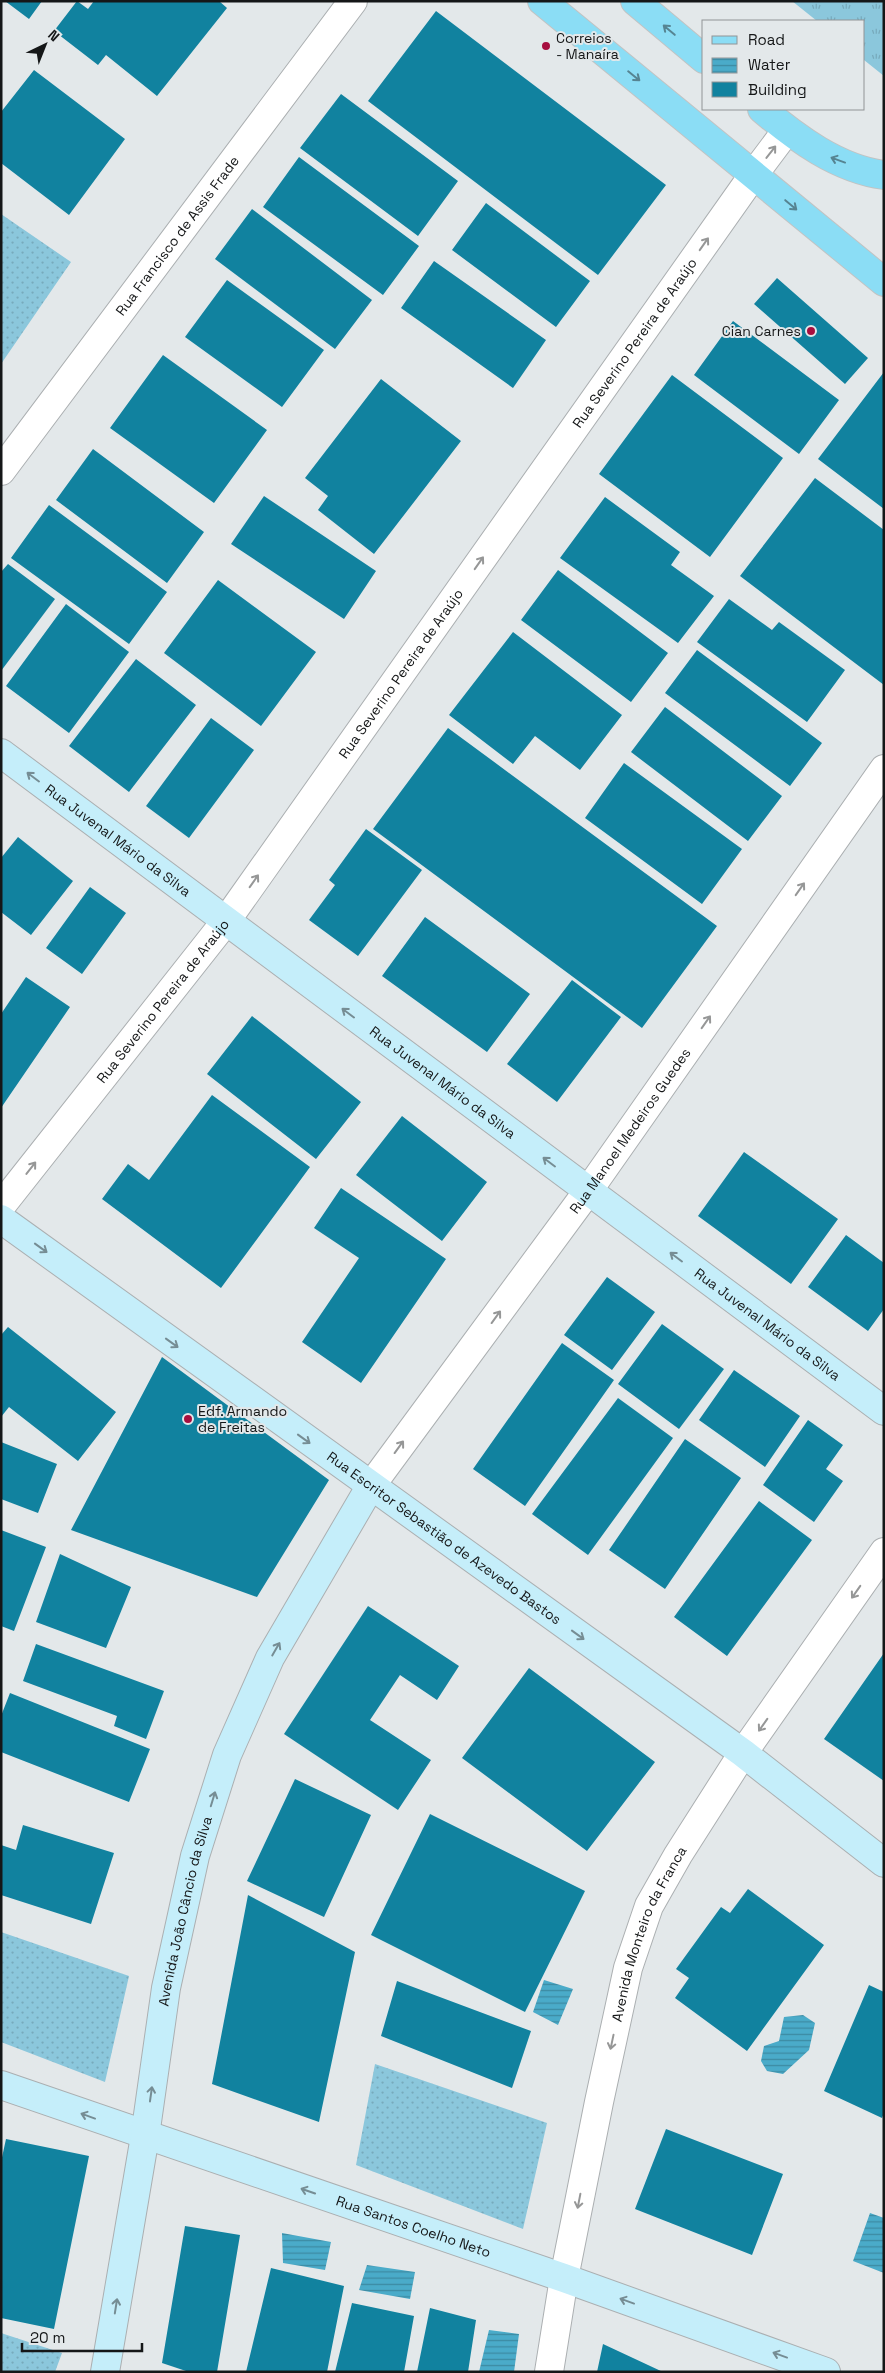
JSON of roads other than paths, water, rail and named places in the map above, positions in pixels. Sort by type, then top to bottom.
[{"type":"main road","points":[[542,1],[884,282]]},
{"type":"main road","points":[[635,1],[702,57]]},
{"type":"main road","points":[[763,110],[788,130],[828,156],[875,174],[884,175]]},
{"type":"main road","name":"Rua Juvenal Mário da Silva","points":[[1,753],[884,1411]]},
{"type":"main road","name":"Rua Escritor Sebastião de Azevedo Bastos","points":[[1,1219],[370,1487],[743,1754],[884,1863]]},
{"type":"main road","name":"Avenida João Câncio da Silva","points":[[105,2372],[145,2136],[166,1988],[195,1856],[227,1755],[270,1658],[370,1487]]},
{"type":"main road","name":"Rua Santos Coelho Neto","points":[[1,2085],[145,2136],[564,2278],[826,2372]]},
{"type":"street","name":"Rua Francisco de Assis Frade","points":[[1,471],[353,1]]},
{"type":"street","name":"Rua Severino Pereira de Araújo","points":[[1,1206],[226,921],[754,174],[788,130]]},
{"type":"street","name":"Rua Manoel Medeiros Guedes","points":[[370,1487],[588,1191],[884,769]]},
{"type":"street","name":"Avenida Monteiro da Franca","points":[[549,2372],[564,2278],[599,2102],[628,1968],[649,1906],[678,1855],[743,1754],[884,1552]]},
{"type":"water","points":[[544,1980],[573,1989],[558,2025],[533,2012]]},
{"type":"water","points":[[803,2015],[815,2023],[809,2050],[783,2074],[767,2071],[761,2061],[764,2046],[779,2041],[784,2017]]},
{"type":"water","points":[[870,2213],[884,2218],[884,2273],[853,2261]]},
{"type":"water","points":[[282,2233],[331,2242],[325,2270],[283,2263]]},
{"type":"water","points":[[367,2265],[415,2272],[410,2299],[359,2290]]},
{"type":"water","points":[[489,2330],[519,2334],[514,2372],[479,2372]]},
{"type":"place","name":"Correios - Manaíra","points":[[546,46]]},
{"type":"place","name":"Cian Carnes","points":[[811,331]]},
{"type":"place","name":"Edf. Armando de Freitas","points":[[188,1419]]}]
